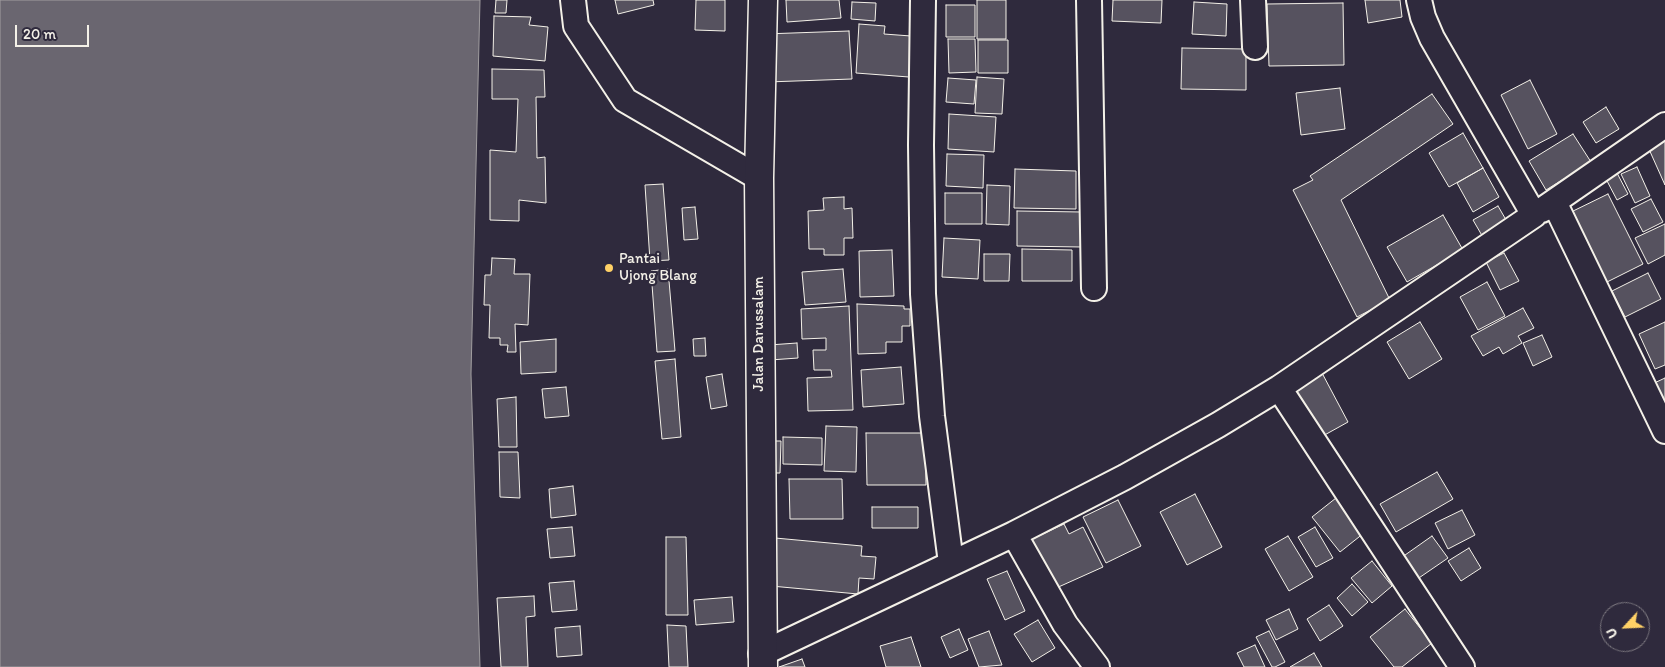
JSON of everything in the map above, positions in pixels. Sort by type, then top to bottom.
[{"type":"street","points":[[573,0],[576,26],[625,100],[758,178]]},
{"type":"street","name":"Jalan Darussalam","points":[[762,0],[758,178],[762,660]]},
{"type":"street","points":[[922,0],[923,294],[932,416],[951,564]]},
{"type":"street","points":[[1089,0],[1094,288]]},
{"type":"street","points":[[1253,0],[1255,47]]},
{"type":"street","points":[[1419,0],[1423,17],[1432,38],[1534,215]]},
{"type":"street","points":[[762,660],[1133,473],[1218,425],[1278,388],[1534,215],[1555,204],[1665,125]]},
{"type":"street","points":[[1555,204],[1665,431]]},
{"type":"street","points":[[1278,388],[1462,667]]},
{"type":"street","points":[[1014,534],[1065,624],[1097,667]]},
{"type":"shaded area","points":[[0,0],[480,0],[471,374],[480,667],[0,667]]},
{"type":"building","points":[[496,0],[507,0],[506,13],[495,13]]},
{"type":"building","points":[[615,0],[653,0],[654,5],[618,14]]},
{"type":"building","points":[[696,0],[725,0],[725,31],[695,30]]},
{"type":"building","points":[[786,0],[839,0],[841,18],[787,22]]},
{"type":"building","points":[[977,0],[1006,0],[1006,39],[977,39]]},
{"type":"building","points":[[1113,0],[1162,0],[1161,23],[1112,21]]},
{"type":"building","points":[[1365,0],[1400,0],[1402,17],[1368,23]]},
{"type":"building","points":[[852,2],[876,3],[875,21],[851,19]]},
{"type":"building","points":[[1194,2],[1227,4],[1226,36],[1192,34]]},
{"type":"building","points":[[1343,3],[1344,65],[1269,66],[1267,4]]},
{"type":"building","points":[[946,5],[975,5],[975,37],[946,37]]},
{"type":"building","points":[[494,16],[531,17],[529,25],[548,27],[545,61],[493,56]]},
{"type":"building","points":[[859,24],[885,26],[884,34],[911,36],[909,77],[856,73]]},
{"type":"building","points":[[849,31],[852,79],[767,82],[764,34]]},
{"type":"building","points":[[948,39],[975,39],[976,72],[949,73]]},
{"type":"building","points":[[978,40],[1008,40],[1008,73],[978,73]]},
{"type":"building","points":[[1182,48],[1246,49],[1246,90],[1181,89]]},
{"type":"building","points":[[492,69],[544,70],[545,97],[536,97],[537,158],[545,157],[546,203],[519,200],[519,221],[490,220],[490,150],[516,152],[518,99],[492,99]]},
{"type":"building","points":[[977,77],[1004,79],[1002,114],[975,113]]},
{"type":"building","points":[[948,78],[976,80],[974,104],[946,102]]},
{"type":"building","points":[[1530,80],[1557,134],[1528,149],[1501,95]]},
{"type":"building","points":[[1340,88],[1345,129],[1301,135],[1296,93]]},
{"type":"building","points":[[1432,94],[1453,124],[1341,200],[1390,300],[1357,317],[1293,190],[1313,180],[1310,176]]},
{"type":"building","points":[[1606,107],[1619,129],[1596,143],[1583,122]]},
{"type":"building","points":[[949,114],[996,117],[994,152],[948,149]]},
{"type":"building","points":[[1463,133],[1483,168],[1449,187],[1429,153]]},
{"type":"building","points":[[1573,134],[1591,162],[1546,190],[1529,161]]},
{"type":"building","points":[[1665,139],[1665,185],[1648,147]]},
{"type":"building","points":[[947,154],[984,155],[983,188],[946,186]]},
{"type":"building","points":[[1637,167],[1650,196],[1635,203],[1621,174]]},
{"type":"building","points":[[1483,168],[1499,197],[1473,212],[1457,183]]},
{"type":"building","points":[[1015,169],[1076,171],[1076,209],[1014,208]]},
{"type":"building","points":[[1617,173],[1628,194],[1617,200],[1606,179]]},
{"type":"building","points":[[663,184],[669,260],[650,261],[645,185]]},
{"type":"building","points":[[987,185],[1010,186],[1009,225],[986,224]]},
{"type":"building","points":[[945,193],[982,193],[982,224],[945,224]]},
{"type":"building","points":[[1608,194],[1643,264],[1603,284],[1567,214]]},
{"type":"building","points":[[844,197],[844,209],[852,208],[853,238],[844,238],[844,255],[824,255],[824,249],[809,249],[808,211],[824,210],[823,198]]},
{"type":"building","points":[[1651,199],[1663,222],[1643,232],[1631,209]]},
{"type":"building","points":[[1498,206],[1509,225],[1484,239],[1473,220]]},
{"type":"building","points":[[695,207],[698,239],[684,240],[682,208]]},
{"type":"building","points":[[1017,211],[1082,212],[1082,247],[1017,246]]},
{"type":"building","points":[[1443,215],[1463,250],[1407,282],[1387,247]]},
{"type":"building","points":[[1665,224],[1665,255],[1648,264],[1635,238]]},
{"type":"building","points":[[944,238],[980,240],[978,279],[942,277]]},
{"type":"building","points":[[1022,249],[1072,250],[1072,281],[1022,281]]},
{"type":"building","points":[[892,250],[894,296],[860,297],[859,251]]},
{"type":"building","points":[[1504,253],[1519,281],[1500,290],[1486,262]]},
{"type":"building","points":[[984,254],[1010,254],[1009,281],[984,281]]},
{"type":"building","points":[[492,258],[515,259],[514,274],[530,274],[528,325],[515,324],[516,352],[507,352],[508,345],[500,345],[500,338],[489,338],[490,305],[484,305],[485,275],[491,275]]},
{"type":"building","points":[[668,269],[675,351],[657,352],[651,271]]},
{"type":"building","points":[[843,269],[846,302],[805,305],[802,272]]},
{"type":"building","points":[[1648,273],[1661,299],[1625,317],[1612,291]]},
{"type":"building","points":[[1487,282],[1505,316],[1478,330],[1460,297]]},
{"type":"building","points":[[857,304],[904,306],[904,309],[910,309],[910,326],[902,326],[902,342],[886,342],[886,353],[858,354]]},
{"type":"building","points":[[849,306],[853,410],[808,411],[807,378],[832,377],[831,370],[814,370],[813,350],[826,350],[826,338],[802,339],[801,309]]},
{"type":"building","points":[[1523,308],[1534,328],[1518,336],[1522,343],[1503,354],[1499,347],[1483,356],[1471,336]]},
{"type":"building","points":[[1420,322],[1442,359],[1409,379],[1387,342]]},
{"type":"building","points":[[1665,322],[1665,365],[1655,369],[1639,334]]},
{"type":"building","points":[[1542,335],[1552,357],[1533,366],[1523,343]]},
{"type":"building","points":[[705,338],[706,356],[694,356],[693,339]]},
{"type":"building","points":[[556,339],[556,372],[521,374],[520,342]]},
{"type":"building","points":[[797,343],[798,358],[770,360],[769,345]]},
{"type":"building","points":[[675,359],[681,437],[662,439],[655,361]]},
{"type":"building","points":[[901,367],[904,404],[863,407],[861,370]]},
{"type":"building","points":[[1322,373],[1348,422],[1321,437],[1294,388]]},
{"type":"building","points":[[722,374],[727,406],[711,409],[706,377]]},
{"type":"building","points":[[1665,378],[1665,418],[1648,386]]},
{"type":"building","points":[[566,387],[569,416],[545,418],[542,389]]},
{"type":"building","points":[[516,397],[517,447],[499,447],[497,399]]},
{"type":"building","points":[[826,426],[857,427],[856,472],[824,471]]},
{"type":"building","points":[[866,433],[925,433],[926,485],[867,485]]},
{"type":"building","points":[[783,437],[822,438],[822,465],[783,464]]},
{"type":"building","points":[[765,441],[781,441],[780,473],[765,473]]},
{"type":"building","points":[[499,452],[518,452],[520,498],[500,497]]},
{"type":"building","points":[[1437,472],[1453,499],[1396,532],[1380,504]]},
{"type":"building","points":[[789,479],[842,479],[843,519],[790,519]]},
{"type":"building","points":[[573,486],[576,515],[551,518],[549,489]]},
{"type":"building","points":[[1195,494],[1222,547],[1187,565],[1160,512]]},
{"type":"building","points":[[1336,498],[1364,533],[1340,552],[1312,517]]},
{"type":"building","points":[[1118,500],[1141,546],[1106,563],[1083,517]]},
{"type":"building","points":[[872,507],[918,507],[918,528],[872,528]]},
{"type":"building","points":[[1462,510],[1475,535],[1448,549],[1435,523]]},
{"type":"building","points":[[1064,524],[1069,534],[1083,527],[1103,567],[1054,589],[1026,542]]},
{"type":"building","points":[[572,527],[575,556],[550,558],[547,529]]},
{"type":"building","points":[[1315,527],[1333,558],[1316,567],[1298,537]]},
{"type":"building","points":[[1288,536],[1313,577],[1289,591],[1265,549]]},
{"type":"building","points":[[1432,536],[1448,558],[1413,582],[1398,560]]},
{"type":"building","points":[[666,537],[686,537],[688,615],[666,615]]},
{"type":"building","points":[[775,538],[862,546],[861,556],[876,557],[874,579],[859,578],[858,594],[771,586]]},
{"type":"building","points":[[1469,548],[1481,568],[1461,581],[1448,561]]},
{"type":"building","points":[[1372,561],[1392,586],[1372,603],[1351,578]]},
{"type":"building","points":[[1007,571],[1025,611],[1005,620],[987,579]]},
{"type":"building","points":[[574,581],[577,610],[552,612],[549,583]]},
{"type":"building","points":[[1352,584],[1368,602],[1352,616],[1337,598]]},
{"type":"building","points":[[534,596],[535,616],[526,617],[528,667],[501,667],[497,598]]},
{"type":"building","points":[[732,597],[734,622],[696,625],[694,600]]},
{"type":"building","points":[[1329,605],[1343,626],[1320,641],[1307,619]]},
{"type":"building","points":[[1289,609],[1298,629],[1276,640],[1266,620]]},
{"type":"building","points":[[1405,609],[1432,643],[1402,667],[1394,667],[1370,637]]},
{"type":"building","points":[[1038,620],[1055,648],[1032,662],[1014,634]]},
{"type":"building","points":[[667,625],[686,626],[688,667],[669,667]]},
{"type":"building","points":[[580,626],[582,655],[557,657],[555,628]]},
{"type":"building","points":[[959,629],[968,650],[950,658],[941,637]]},
{"type":"building","points":[[989,631],[1002,665],[979,667],[968,639]]},
{"type":"building","points":[[1269,631],[1285,662],[1275,667],[1272,667],[1256,637]]},
{"type":"building","points":[[911,637],[921,667],[886,667],[880,646]]},
{"type":"building","points":[[1255,645],[1265,667],[1244,667],[1237,653]]},
{"type":"building","points":[[1314,653],[1322,667],[1290,667]]},
{"type":"building","points":[[802,659],[805,667],[779,667]]},
{"type":"place","name":"Pantai Ujong Blang","points":[[609,268]]}]
